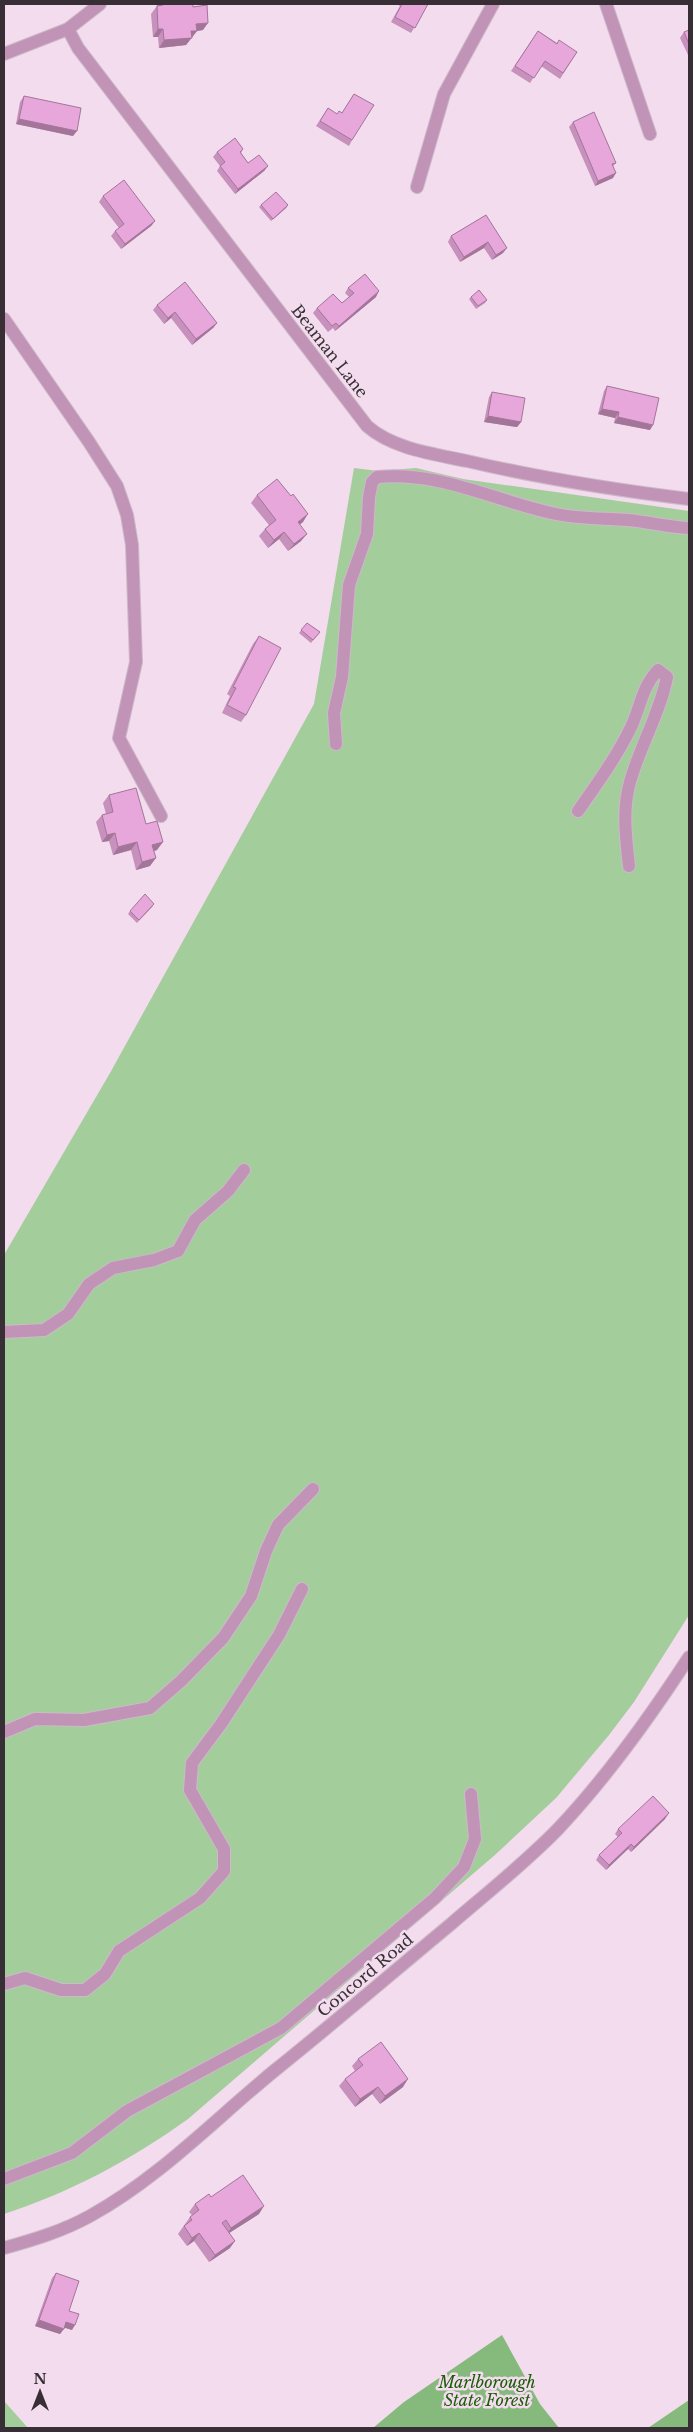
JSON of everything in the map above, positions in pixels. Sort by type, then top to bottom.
[{"type":"street","points":[[4,54],[68,29],[100,4]]},
{"type":"street","points":[[417,187],[444,94],[493,4]]},
{"type":"street","points":[[606,4],[650,134]]},
{"type":"street","name":"Beaman Lane","points":[[68,29],[78,48],[367,426],[379,436],[430,453],[526,475],[689,499]]},
{"type":"street","points":[[4,319],[90,442],[117,486],[127,515],[132,545],[136,662],[119,738],[162,816]]},
{"type":"street","points":[[336,744],[334,713],[342,677],[349,585],[367,534],[368,497],[372,482],[377,477],[400,475],[422,478],[476,489],[556,514],[591,520],[628,520],[689,528]]},
{"type":"street","points":[[578,811],[593,790],[632,725],[648,680],[658,670],[667,677],[663,700],[649,729],[630,783],[625,819],[629,866]]},
{"type":"street","points":[[4,1332],[44,1330],[68,1314],[89,1284],[112,1268],[154,1260],[178,1251],[195,1220],[228,1191],[244,1170]]},
{"type":"street","points":[[4,1732],[34,1719],[84,1720],[150,1708],[181,1681],[223,1638],[251,1596],[266,1551],[278,1525],[313,1489]]},
{"type":"street","points":[[4,1984],[25,1978],[61,1990],[85,1990],[105,1974],[119,1951],[200,1898],[224,1871],[224,1849],[190,1790],[192,1763],[221,1724],[278,1635],[302,1588]]},
{"type":"street","name":"Concord Road","points":[[4,2248],[48,2235],[88,2218],[160,2170],[225,2111],[361,2001],[454,1921],[558,1828],[642,1728],[689,1657]]},
{"type":"street","points":[[4,2179],[72,2153],[127,2111],[281,2028],[435,1898],[464,1868],[475,1839],[472,1794]]},
{"type":"green space","points":[[354,468],[378,471],[416,468],[463,479],[689,511],[689,1615],[634,1702],[609,1735],[556,1798],[496,1854],[188,2119],[145,2148],[100,2174],[53,2196],[4,2214],[4,1255],[110,1073],[314,704]]},
{"type":"green space","name":"Marlborough State Forest","points":[[502,2335],[540,2404],[559,2428],[373,2428],[404,2402]]},
{"type":"green space","points":[[689,2400],[689,2428],[648,2428]]},
{"type":"green space","points":[[4,2401],[28,2428],[4,2428]]},
{"type":"building","points":[[163,4],[193,4],[193,7],[207,5],[208,23],[196,24],[197,31],[191,31],[192,38],[164,40],[163,29],[158,29],[157,6]]},
{"type":"building","points":[[402,4],[428,4],[415,28],[395,17]]},
{"type":"building","points":[[689,30],[689,44],[684,32]]},
{"type":"building","points":[[538,31],[557,44],[559,40],[577,52],[563,73],[545,61],[534,78],[515,66]]},
{"type":"building","points":[[354,94],[374,105],[352,140],[320,121],[328,108],[337,114],[339,111],[342,113]]},
{"type":"building","points":[[24,96],[81,108],[77,131],[19,119]]},
{"type":"building","points":[[594,112],[616,163],[612,164],[616,173],[598,181],[573,122]]},
{"type":"building","points":[[235,138],[243,149],[240,152],[248,163],[259,155],[268,166],[238,189],[220,166],[225,162],[217,152]]},
{"type":"building","points":[[124,180],[155,221],[125,244],[115,231],[124,224],[103,196]]},
{"type":"building","points":[[276,192],[288,205],[273,219],[261,205]]},
{"type":"building","points":[[486,215],[507,248],[496,255],[488,242],[464,257],[451,236]]},
{"type":"building","points":[[365,274],[379,291],[339,326],[336,323],[332,326],[317,308],[333,294],[342,303],[354,293],[348,288]]},
{"type":"building","points":[[185,282],[217,323],[196,339],[175,312],[168,318],[157,305]]},
{"type":"building","points":[[479,290],[487,300],[478,306],[471,297]]},
{"type":"building","points":[[607,386],[659,398],[653,425],[618,417],[619,412],[602,409]]},
{"type":"building","points":[[492,392],[525,398],[521,422],[488,416]]},
{"type":"building","points":[[277,479],[291,496],[293,494],[308,514],[298,522],[307,534],[294,544],[284,532],[274,540],[265,529],[276,520],[257,495]]},
{"type":"building","points":[[307,623],[320,632],[313,640],[301,630]]},
{"type":"building","points":[[259,636],[281,648],[246,715],[227,705],[236,688],[233,687]]},
{"type":"building","points":[[136,788],[146,824],[157,821],[163,842],[152,845],[156,858],[142,862],[137,842],[118,847],[115,833],[107,835],[102,815],[113,812],[109,795]]},
{"type":"building","points":[[145,894],[154,904],[139,920],[130,911]]},
{"type":"building","points":[[653,1796],[669,1813],[634,1847],[631,1844],[609,1865],[599,1855],[622,1833],[618,1829]]},
{"type":"building","points":[[381,2042],[408,2079],[385,2096],[378,2087],[360,2099],[345,2079],[363,2065],[358,2059]]},
{"type":"building","points":[[243,2175],[264,2206],[231,2228],[226,2220],[222,2223],[235,2241],[215,2255],[199,2233],[192,2238],[184,2226],[192,2220],[190,2217],[199,2210],[195,2204],[209,2194],[211,2197]]},
{"type":"building","points":[[56,2273],[79,2281],[69,2311],[79,2314],[75,2325],[66,2322],[64,2329],[39,2320]]}]
